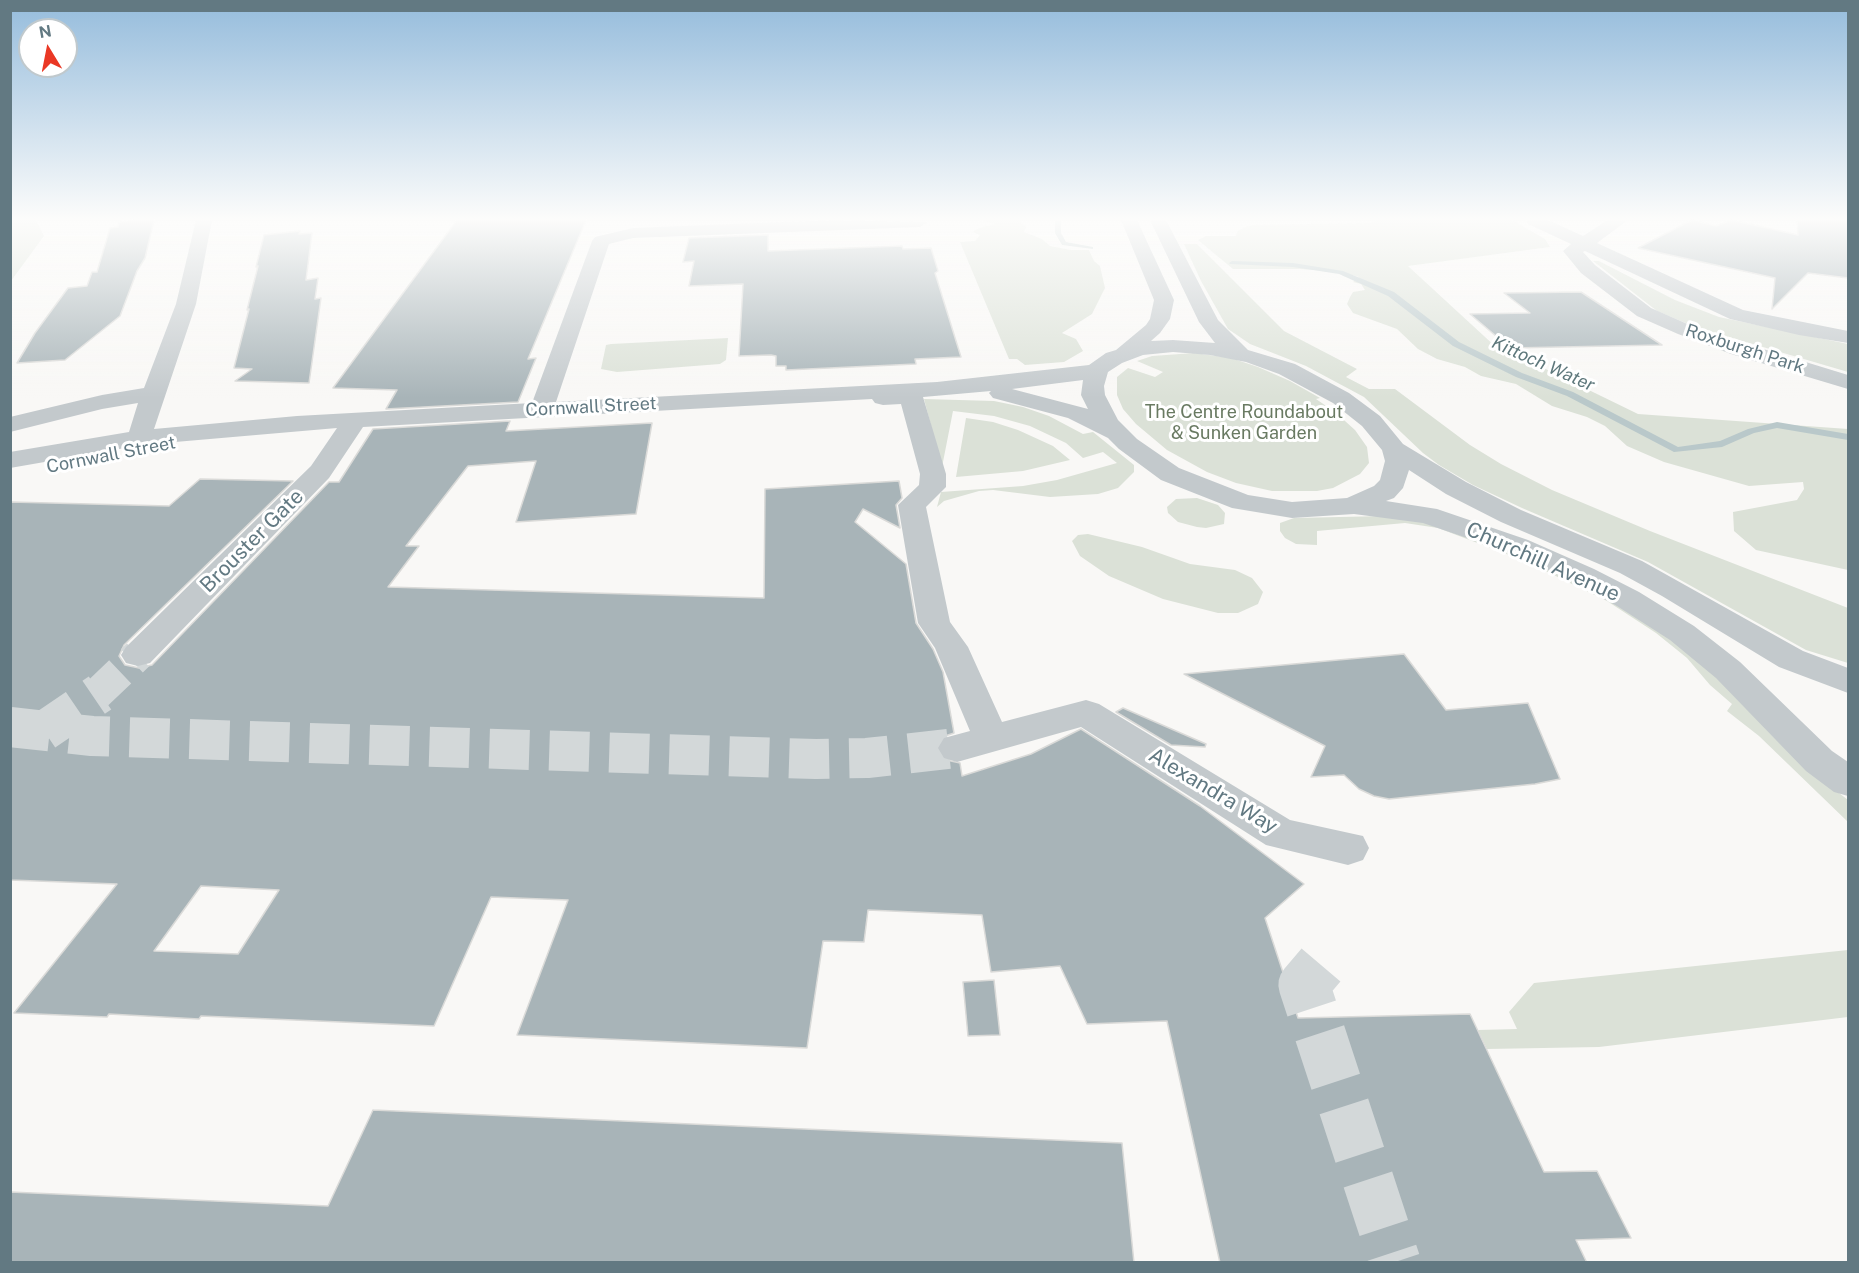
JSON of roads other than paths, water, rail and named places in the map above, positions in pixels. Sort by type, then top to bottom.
[{"type":"street","points":[[139,443],[154,393],[186,304],[191,279]]},
{"type":"street","points":[[542,410],[588,279]]},
{"type":"street","points":[[1155,279],[1164,300],[1160,319],[1123,354],[1097,371],[1094,376],[1093,395],[1099,411],[1123,439],[1153,463],[1194,485],[1242,502],[1292,510],[1331,509],[1353,506],[1384,492],[1393,482],[1398,461],[1394,449]]},
{"type":"street","points":[[1188,279],[1209,322],[1240,354]]},
{"type":"street","name":"Roxburgh Park","points":[[1603,279],[1644,312],[1685,330],[1848,382]]},
{"type":"street","points":[[1660,279],[1737,315],[1848,337]]},
{"type":"street","name":"Churchill Avenue","points":[[1123,354],[1147,348],[1173,346],[1210,348],[1269,362],[1341,398],[1371,421],[1394,449],[1456,488],[1512,516],[1631,567],[1791,658],[1848,681]]},
{"type":"street","name":"Cornwall Street","points":[[10,460],[247,428],[356,419],[937,389],[1053,378],[1097,371]]},
{"type":"street","name":"Cornwall Street","points":[[937,389],[985,391],[1022,397],[1077,413],[1123,439]]},
{"type":"street","points":[[880,391],[882,398],[911,397],[933,474],[933,487],[912,505],[934,623],[951,647],[992,740],[957,748]]},
{"type":"street","points":[[10,425],[102,402],[154,393]]},
{"type":"street","name":"Brouster Gate","points":[[138,655],[320,472],[356,419]]},
{"type":"street","name":"Cornwall Street","points":[[10,476],[139,443]]},
{"type":"street","name":"Churchill Avenue","points":[[1353,506],[1427,515],[1468,528],[1518,546],[1583,575],[1628,599],[1682,633],[1728,670],[1819,761],[1848,782]]},
{"type":"street","name":"Alexandra Way","points":[[992,740],[1086,713],[1280,834],[1348,848]]},
{"type":"waterway","name":"Kittoch Water","points":[[1358,279],[1391,294],[1456,344],[1519,375],[1570,394],[1677,450],[1722,444],[1751,431],[1777,425],[1848,437]]},
{"type":"tunnel","points":[[97,694],[138,655]]},
{"type":"tunnel","points":[[44,731],[100,693]]},
{"type":"tunnel","points":[[10,727],[44,731]]},
{"type":"tunnel","points":[[44,731],[92,736],[816,759],[867,758],[957,748]]},
{"type":"tunnel","points":[[1321,965],[1304,985],[1395,1262]]},
{"type":"park label","name":"The Centre Roundabout & Sunken Garden","points":[[1244,422]]}]
